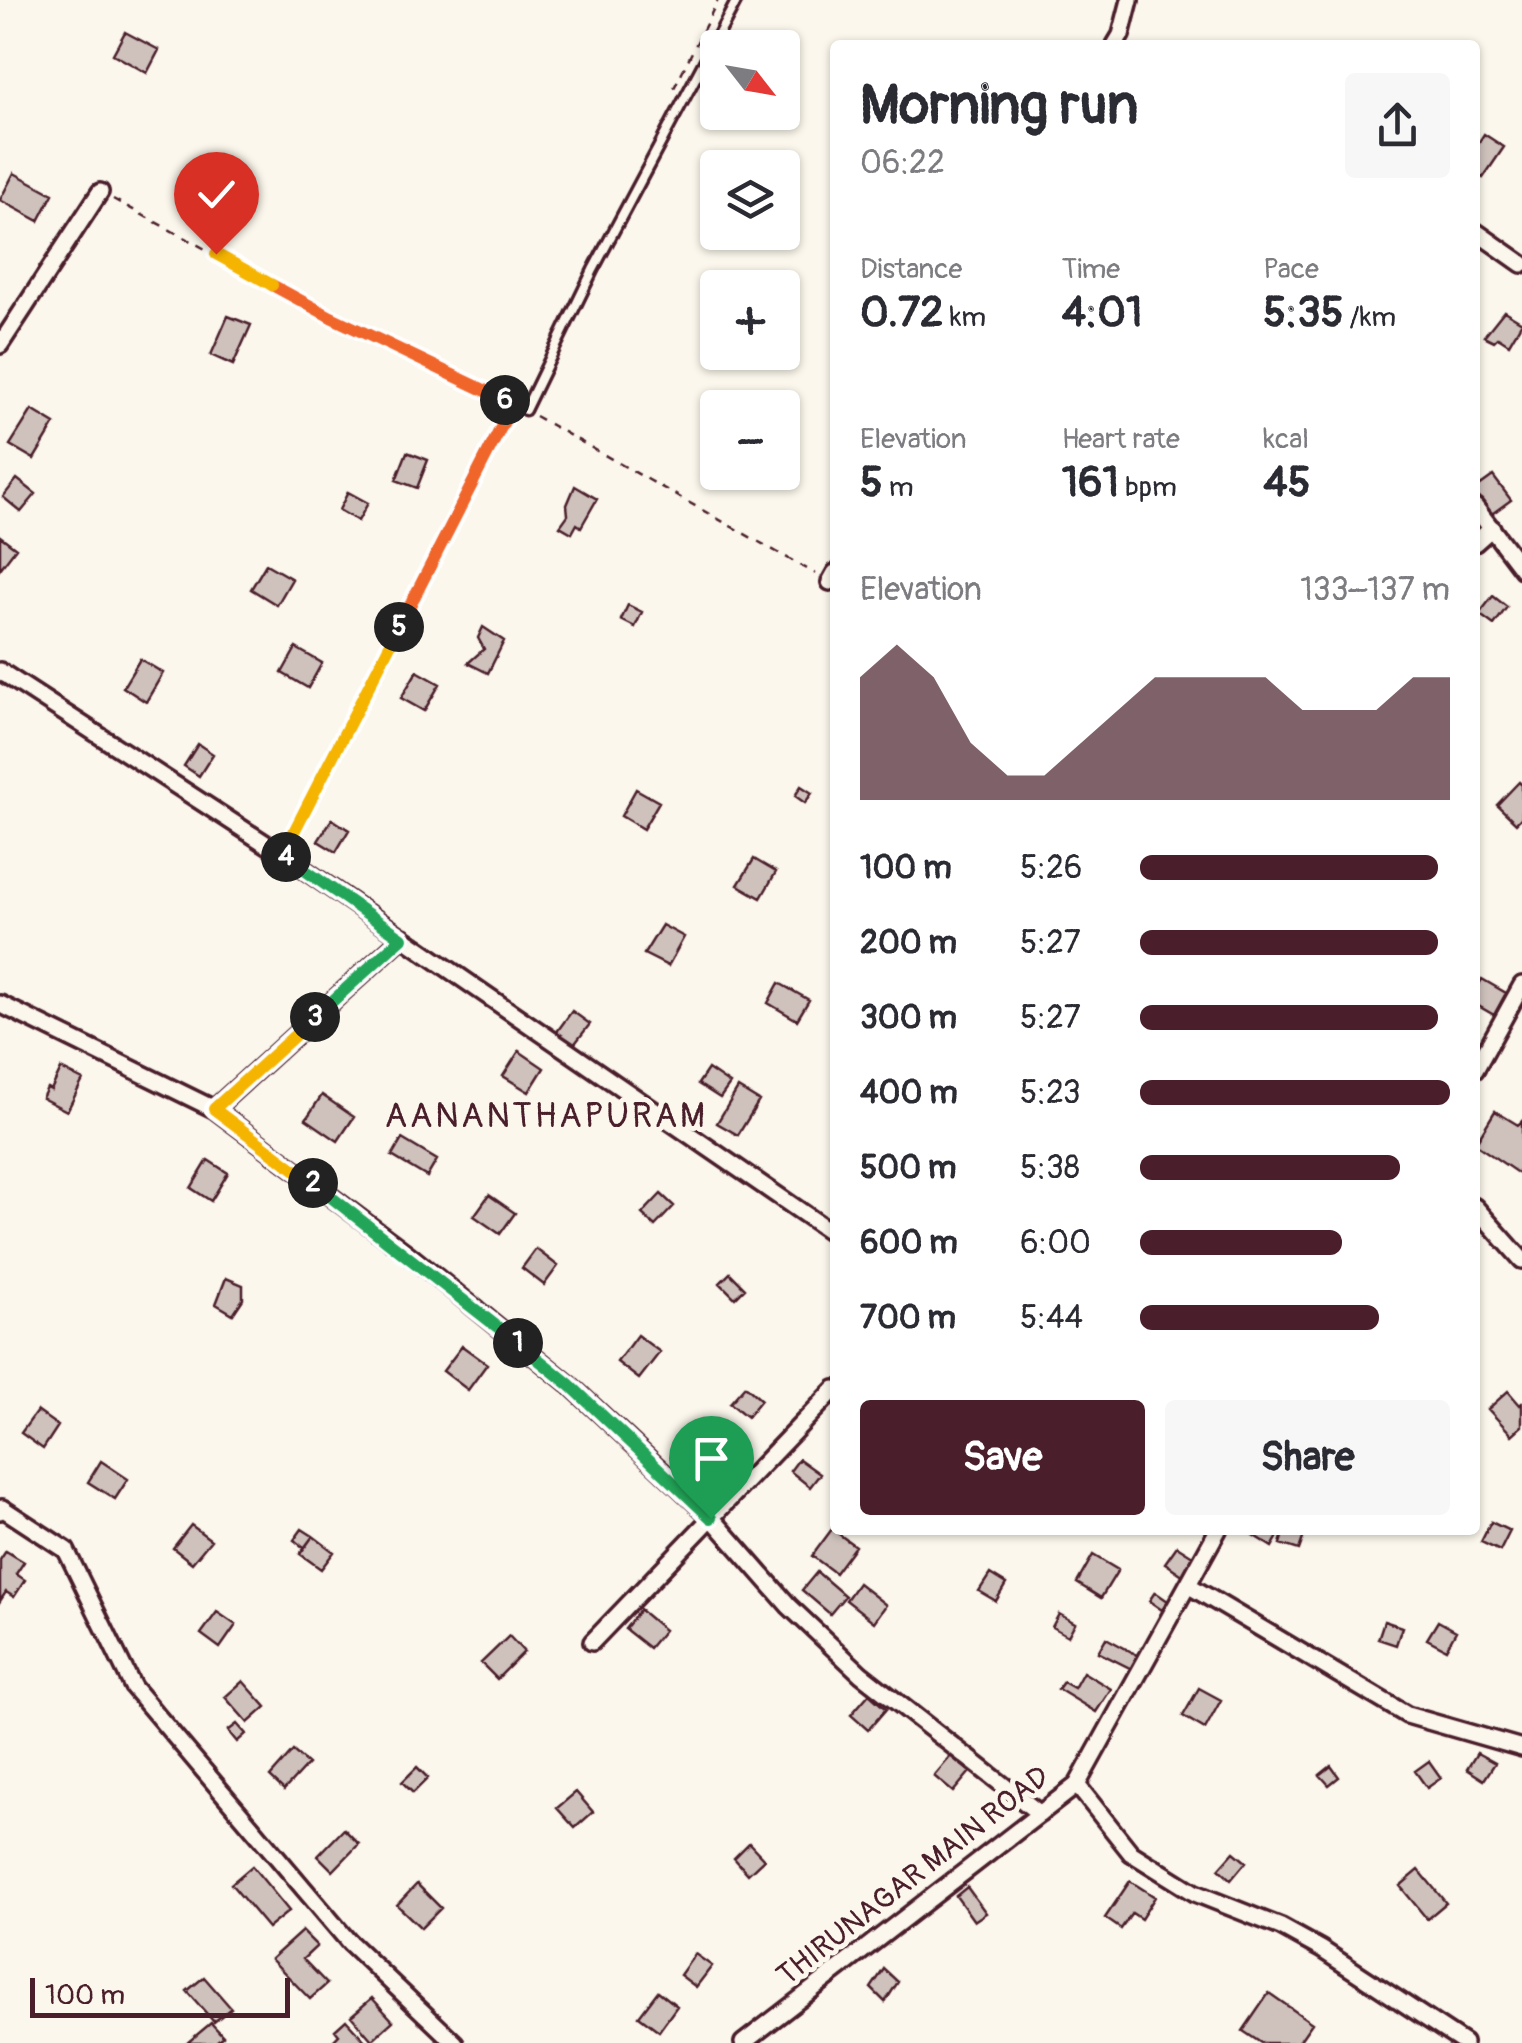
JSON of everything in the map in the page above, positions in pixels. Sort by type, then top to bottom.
[{"type":"street","points":[[1118,40],[1130,0]]},
{"type":"street","points":[[0,345],[100,192]]},
{"type":"street","points":[[1480,235],[1522,264]]},
{"type":"street","points":[[1480,513],[1522,569]]},
{"type":"street","points":[[1480,538],[1492,528]]},
{"type":"street","points":[[0,671],[282,855],[830,1232]]},
{"type":"street","points":[[214,1109],[402,938]]},
{"type":"street","points":[[1480,1061],[1522,985]]},
{"type":"street","points":[[0,1004],[214,1109],[408,1254],[570,1385],[711,1518],[789,1606],[861,1674],[1040,1814]]},
{"type":"street","points":[[1480,1213],[1522,1260]]},
{"type":"street","points":[[592,1642],[830,1394]]},
{"type":"street","points":[[1,1509],[66,1550],[133,1687],[349,1942],[454,2043]]},
{"type":"street","name":"THIRUNAGAR MAIN ROAD","points":[[743,2043],[1076,1784],[1215,1535]]},
{"type":"street","points":[[1188,1585],[1407,1715],[1522,1748]]},
{"type":"street","points":[[1076,1784],[1131,1853],[1194,1893],[1281,1927],[1320,1949],[1464,2043]]},
{"type":"lane","points":[[524,410],[593,270],[737,0]]},
{"type":"path","points":[[100,192],[331,317],[513,404],[830,575]]},
{"type":"path","points":[[282,855],[513,404]]},
{"type":"building","points":[[125,32],[159,50],[147,73],[113,54]]},
{"type":"building","points":[[1484,134],[1504,147],[1483,178],[1480,176],[1480,140]]},
{"type":"building","points":[[14,173],[53,194],[39,221],[0,200]]},
{"type":"building","points":[[1504,311],[1522,322],[1509,344],[1498,337],[1494,341],[1484,336]]},
{"type":"building","points":[[228,316],[251,325],[233,365],[211,355]]},
{"type":"building","points":[[32,410],[55,424],[34,459],[10,445]]},
{"type":"building","points":[[407,452],[428,460],[417,488],[396,480]]},
{"type":"building","points":[[1493,476],[1511,500],[1489,516],[1480,503],[1480,485]]},
{"type":"building","points":[[17,479],[36,494],[21,512],[3,497]]},
{"type":"building","points":[[575,486],[597,499],[581,527],[577,524],[572,533],[560,526],[568,515],[567,505]]},
{"type":"building","points":[[348,492],[368,503],[358,521],[339,510]]},
{"type":"building","points":[[0,536],[16,548],[0,569]]},
{"type":"building","points":[[266,564],[292,579],[277,605],[251,589]]},
{"type":"building","points":[[1493,596],[1507,607],[1494,625],[1480,613]]},
{"type":"building","points":[[628,605],[642,612],[635,627],[621,620]]},
{"type":"building","points":[[483,627],[504,641],[488,673],[468,663],[484,649],[478,638]]},
{"type":"building","points":[[296,648],[322,663],[308,688],[282,673]]},
{"type":"building","points":[[140,659],[163,673],[146,702],[123,687]]},
{"type":"building","points":[[417,671],[440,684],[424,711],[401,698]]},
{"type":"building","points":[[198,744],[213,754],[199,776],[184,766]]},
{"type":"building","points":[[1519,782],[1522,817],[1516,823],[1497,805]]},
{"type":"building","points":[[801,786],[812,793],[805,803],[795,796]]},
{"type":"building","points":[[636,789],[659,802],[643,829],[621,816]]},
{"type":"building","points":[[332,819],[349,830],[336,852],[318,841]]},
{"type":"building","points":[[754,859],[776,872],[761,898],[738,885]]},
{"type":"building","points":[[662,925],[684,937],[668,966],[644,954]]},
{"type":"building","points":[[1482,979],[1506,993],[1494,1015],[1480,1007]]},
{"type":"building","points":[[779,983],[809,1000],[797,1020],[768,1003]]},
{"type":"building","points":[[572,1011],[590,1024],[573,1046],[556,1033]]},
{"type":"building","points":[[519,1051],[544,1068],[529,1092],[503,1076]]},
{"type":"building","points":[[61,1069],[83,1080],[67,1111],[42,1098],[47,1088],[51,1090]]},
{"type":"building","points":[[708,1069],[730,1084],[720,1098],[698,1084]]},
{"type":"building","points":[[738,1088],[759,1101],[738,1135],[717,1123]]},
{"type":"building","points":[[322,1095],[354,1117],[338,1141],[306,1119]]},
{"type":"building","points":[[1495,1111],[1518,1125],[1522,1121],[1522,1176],[1480,1147],[1480,1136]]},
{"type":"building","points":[[402,1139],[437,1160],[427,1177],[392,1156]]},
{"type":"building","points":[[208,1160],[228,1173],[211,1201],[191,1188]]},
{"type":"building","points":[[661,1194],[674,1206],[655,1226],[642,1214]]},
{"type":"building","points":[[489,1195],[515,1213],[500,1234],[474,1216]]},
{"type":"building","points":[[536,1249],[558,1266],[544,1285],[522,1268]]},
{"type":"building","points":[[730,1273],[745,1288],[735,1298],[720,1283]]},
{"type":"building","points":[[226,1278],[243,1285],[243,1299],[233,1314],[216,1304]]},
{"type":"building","points":[[637,1335],[660,1352],[639,1379],[617,1362]]},
{"type":"building","points":[[462,1346],[487,1364],[468,1390],[443,1371]]},
{"type":"building","points":[[745,1386],[761,1400],[747,1417],[730,1403]]},
{"type":"building","points":[[1508,1391],[1522,1403],[1522,1426],[1512,1435],[1488,1409]]},
{"type":"building","points":[[37,1411],[58,1426],[43,1449],[21,1433]]},
{"type":"building","points":[[799,1459],[820,1474],[810,1487],[790,1471]]},
{"type":"building","points":[[101,1461],[128,1479],[115,1499],[88,1482]]},
{"type":"building","points":[[1491,1522],[1510,1531],[1500,1551],[1481,1542]]},
{"type":"building","points":[[191,1525],[211,1540],[192,1563],[173,1548]]},
{"type":"building","points":[[302,1529],[313,1536],[304,1548],[294,1540]]},
{"type":"building","points":[[830,1532],[855,1546],[835,1573],[812,1556]]},
{"type":"building","points":[[1253,1535],[1279,1535],[1272,1547]]},
{"type":"building","points":[[1283,1535],[1304,1535],[1299,1550],[1280,1544]]},
{"type":"building","points":[[313,1536],[334,1552],[321,1569],[300,1554]]},
{"type":"building","points":[[1177,1546],[1196,1558],[1184,1576],[1165,1563]]},
{"type":"building","points":[[6,1551],[24,1562],[16,1574],[25,1580],[14,1597],[6,1592],[0,1601],[0,1560]]},
{"type":"building","points":[[1093,1555],[1118,1570],[1101,1598],[1077,1583]]},
{"type":"building","points":[[817,1572],[845,1596],[830,1614],[802,1590]]},
{"type":"building","points":[[990,1574],[1006,1584],[996,1601],[979,1591]]},
{"type":"building","points":[[858,1583],[886,1605],[874,1622],[846,1600]]},
{"type":"building","points":[[1155,1592],[1168,1601],[1162,1610],[1149,1601]]},
{"type":"building","points":[[640,1610],[664,1630],[649,1648],[625,1629]]},
{"type":"building","points":[[217,1612],[236,1625],[220,1648],[201,1634]]},
{"type":"building","points":[[1059,1614],[1075,1623],[1068,1636],[1052,1627]]},
{"type":"building","points":[[1384,1621],[1402,1627],[1396,1645],[1378,1639]]},
{"type":"building","points":[[1438,1621],[1456,1631],[1446,1649],[1427,1639]]},
{"type":"building","points":[[509,1636],[524,1652],[497,1679],[481,1663]]},
{"type":"building","points":[[1106,1638],[1141,1657],[1134,1670],[1098,1652]]},
{"type":"building","points":[[1083,1672],[1111,1689],[1096,1712],[1058,1689],[1063,1682],[1074,1688]]},
{"type":"building","points":[[243,1681],[266,1707],[248,1723],[225,1697]]},
{"type":"building","points":[[1199,1688],[1221,1700],[1205,1729],[1183,1716]]},
{"type":"building","points":[[869,1694],[886,1709],[868,1730],[851,1715]]},
{"type":"building","points":[[237,1724],[246,1734],[237,1742],[228,1731]]},
{"type":"building","points":[[293,1751],[308,1764],[284,1790],[270,1777]]},
{"type":"building","points":[[1477,1753],[1495,1763],[1484,1780],[1467,1769]]},
{"type":"building","points":[[951,1756],[970,1772],[953,1792],[934,1776]]},
{"type":"building","points":[[1429,1761],[1441,1778],[1427,1788],[1415,1771]]},
{"type":"building","points":[[1331,1766],[1339,1777],[1329,1785],[1320,1775]]},
{"type":"building","points":[[417,1767],[428,1778],[413,1793],[402,1782]]},
{"type":"building","points":[[576,1792],[593,1812],[575,1828],[557,1808]]},
{"type":"building","points":[[344,1829],[359,1844],[333,1871],[318,1856]]},
{"type":"building","points":[[749,1843],[764,1859],[748,1874],[734,1858]]},
{"type":"building","points":[[1234,1852],[1246,1862],[1231,1880],[1219,1869]]},
{"type":"building","points":[[252,1866],[289,1911],[268,1928],[231,1884]]},
{"type":"building","points":[[1419,1870],[1446,1903],[1427,1919],[1400,1886]]},
{"type":"building","points":[[1130,1881],[1155,1897],[1141,1919],[1132,1913],[1121,1929],[1105,1918]]},
{"type":"building","points":[[417,1884],[441,1908],[421,1928],[397,1905]]},
{"type":"building","points":[[967,1887],[986,1913],[974,1921],[956,1896]]},
{"type":"building","points":[[302,1931],[317,1946],[303,1959],[327,1984],[310,1999],[271,1959]]},
{"type":"building","points":[[695,1954],[712,1966],[696,1987],[680,1975]]},
{"type":"building","points":[[884,1969],[898,1982],[885,2002],[871,1988]]},
{"type":"building","points":[[204,1977],[231,2008],[214,2022],[187,1991]]},
{"type":"building","points":[[658,1991],[677,2006],[659,2031],[639,2016]]},
{"type":"building","points":[[1269,1993],[1312,2023],[1298,2043],[1261,2043],[1243,2031]]},
{"type":"building","points":[[372,1998],[393,2021],[372,2040],[351,2016]]},
{"type":"building","points":[[346,2020],[367,2043],[331,2043],[339,2035],[335,2030]]},
{"type":"building","points":[[211,2023],[223,2036],[215,2043],[187,2043]]},
{"type":"district","name":"AANANTHAPURAM","points":[[546,1116]]},
{"type":"route","points":[[216,254],[331,317],[513,404],[282,855],[402,938],[214,1109],[408,1254],[570,1385],[711,1518]]}]
